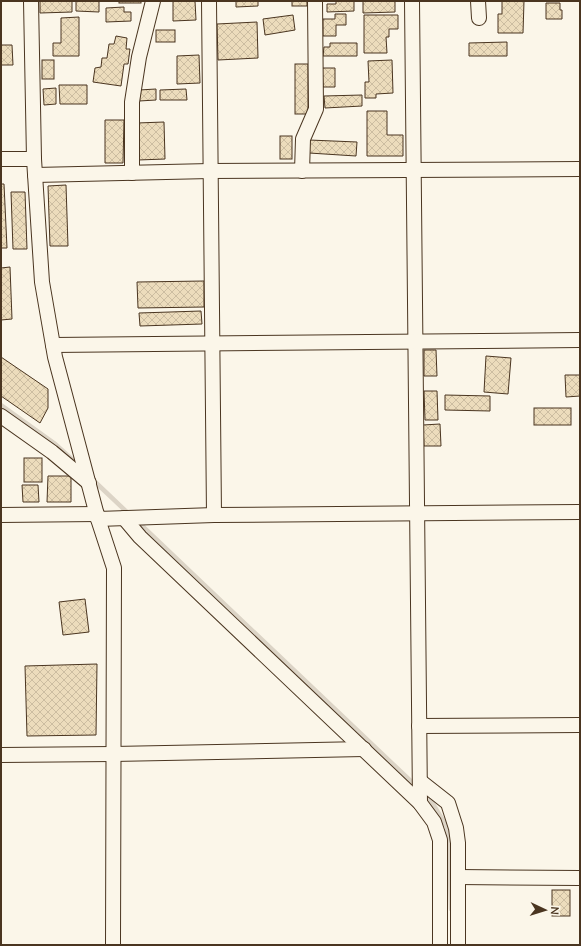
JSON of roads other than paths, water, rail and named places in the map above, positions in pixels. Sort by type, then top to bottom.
[{"type":"street","points":[[31,1],[34,159],[42,282],[55,357],[98,517],[114,568],[113,945]]},
{"type":"street","points":[[132,173],[132,102],[139,58],[153,1]]},
{"type":"street","points":[[209,1],[214,515]]},
{"type":"street","points":[[302,171],[303,138],[316,109],[315,1]]},
{"type":"street","points":[[412,1],[420,790],[440,840],[440,945]]},
{"type":"street","points":[[478,1],[479,18]]},
{"type":"street","points":[[1,159],[34,159]]},
{"type":"street","points":[[35,175],[210,171],[580,169]]},
{"type":"street","points":[[53,345],[416,340],[580,340]]},
{"type":"street","points":[[1,416],[52,452],[88,481]]},
{"type":"street","points":[[1,515],[124,518],[214,515],[580,512]]},
{"type":"street","points":[[124,518],[140,537],[364,749],[420,790],[448,803],[456,828],[458,844],[458,945]]},
{"type":"street","points":[[419,726],[580,725]]},
{"type":"street","points":[[1,755],[364,749]]},
{"type":"street","points":[[458,877],[580,878]]},
{"type":"waterway","points":[[1,405],[54,443],[74,461]]},
{"type":"waterway","points":[[92,479],[130,515]]},
{"type":"waterway","points":[[137,521],[416,786]]},
{"type":"waterway","points":[[424,795],[433,804],[447,827],[451,909]]}]
